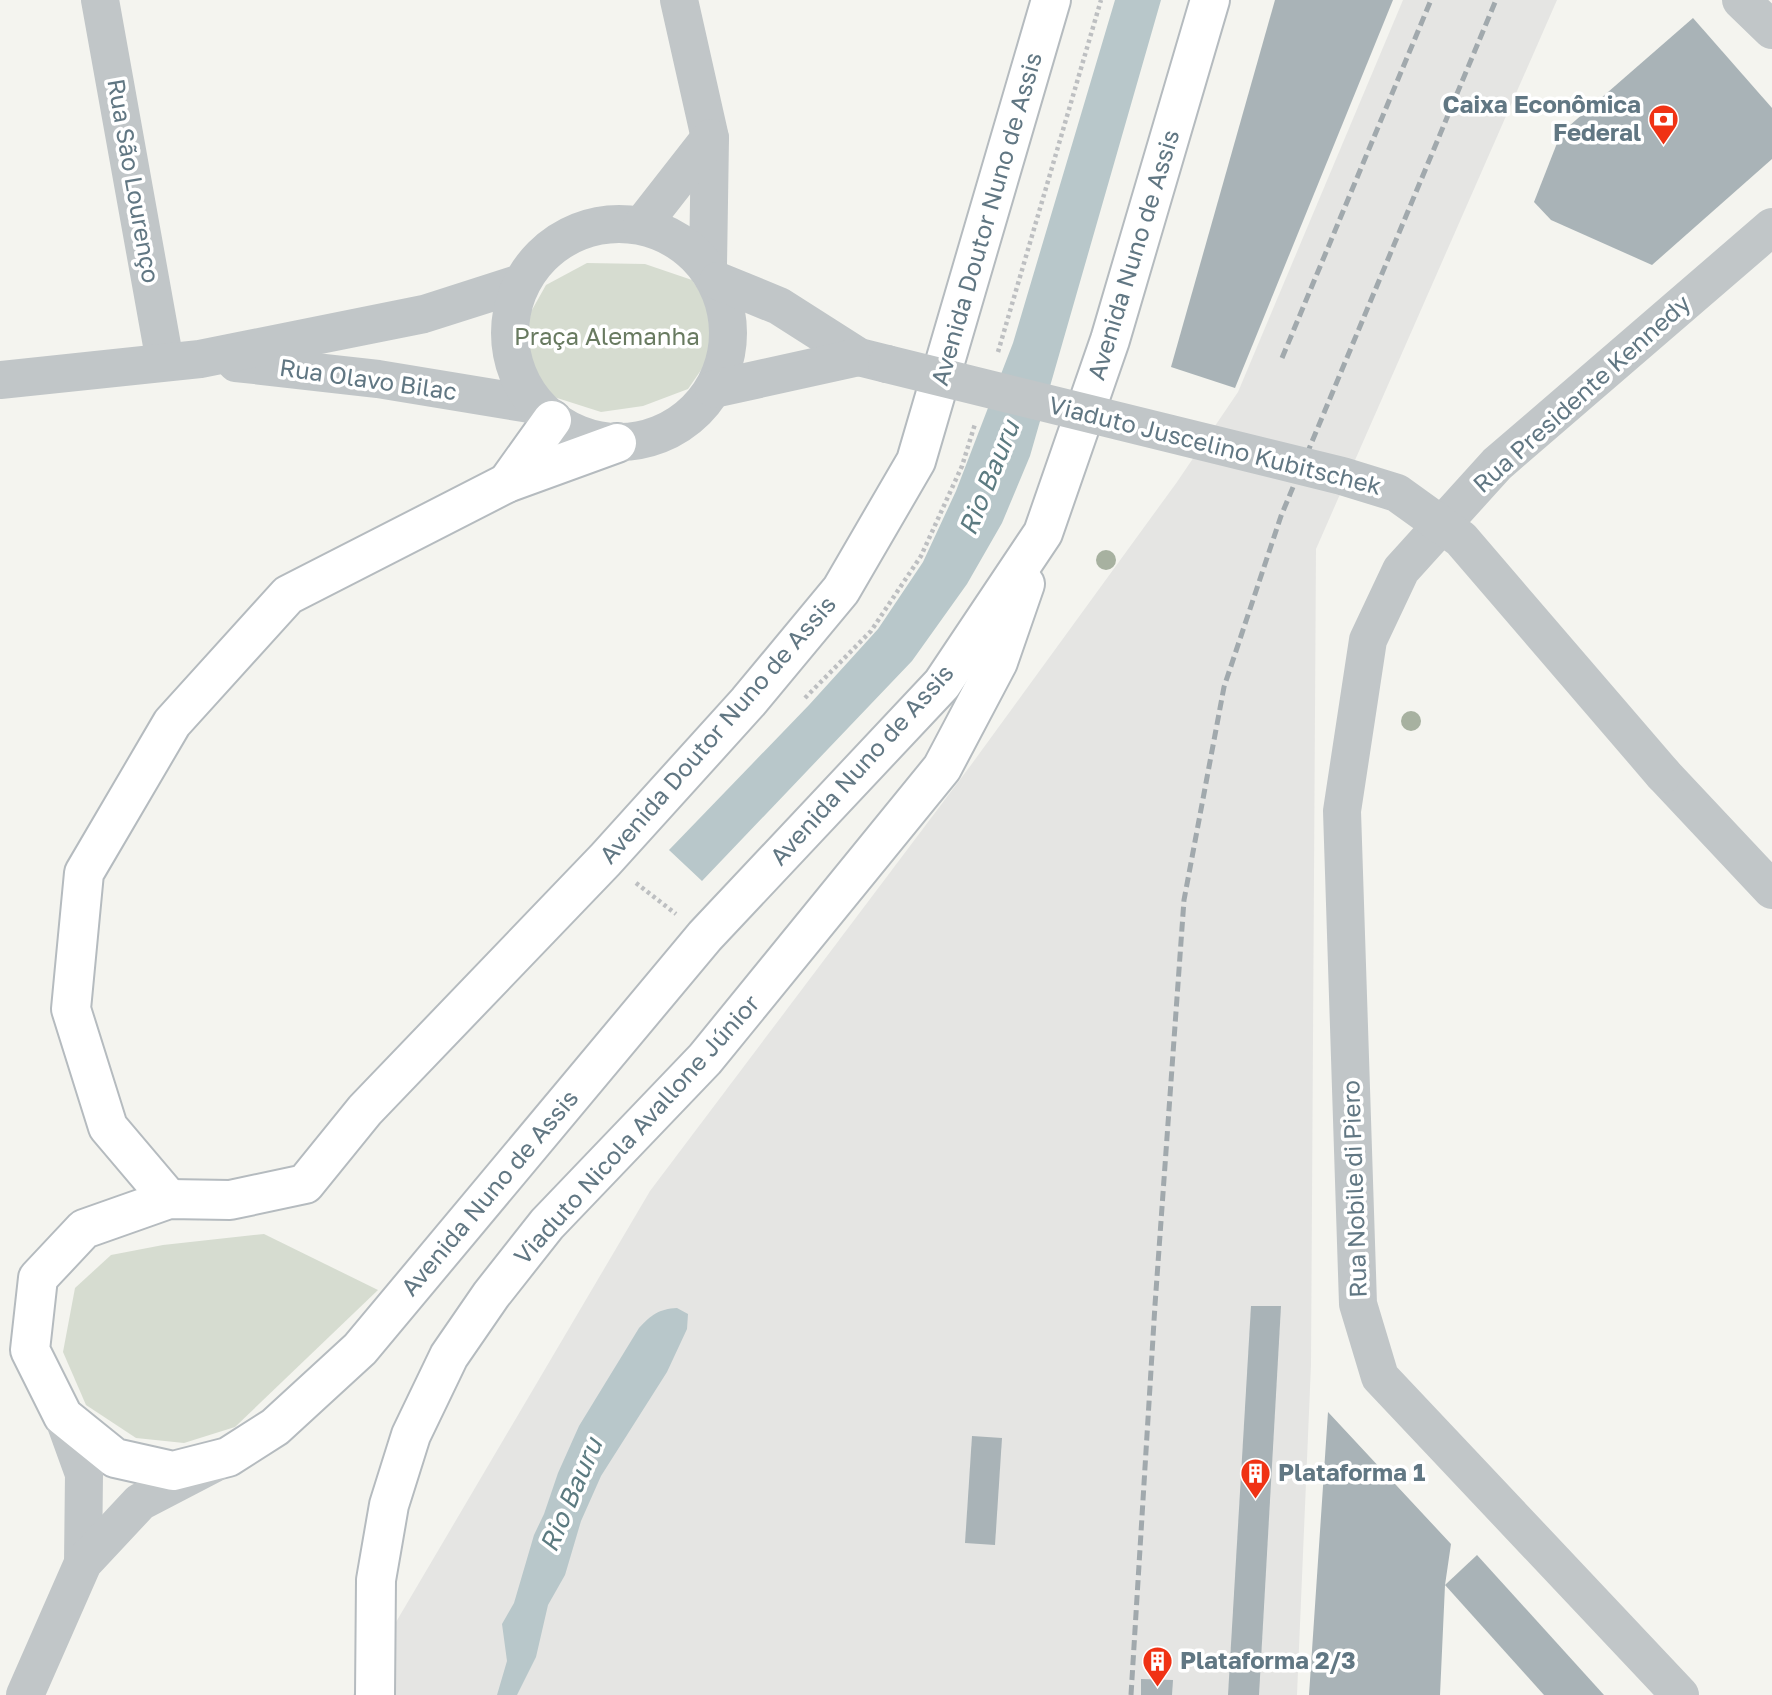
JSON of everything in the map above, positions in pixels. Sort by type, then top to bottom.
[{"type":"main road","name":"Avenida Doutor Nuno de Assis","points":[[63,1416],[30,1350],[38,1278],[84,1229],[169,1199],[230,1199],[305,1184],[365,1110],[605,860],[748,702],[841,590],[916,461],[1051,0]]},
{"type":"main road","name":"Avenida Nuno de Assis","points":[[63,1416],[115,1458],[173,1471],[228,1457],[275,1427],[360,1349],[705,936],[942,684],[1043,533],[1110,340],[1210,0]]},
{"type":"main road","points":[[507,483],[544,412]]},
{"type":"main road","points":[[169,1199],[108,1127],[71,1009],[84,873],[172,723],[288,596],[507,483],[617,443]]},
{"type":"main road","name":"Viaduto Nicola Avallone Júnior","points":[[375,1695],[376,1580],[389,1505],[411,1435],[449,1356],[491,1294],[547,1224],[705,1059],[942,768],[998,662],[1043,533]]},
{"type":"street","name":"Rua São Lourenço","points":[[100,0],[182,360]]},
{"type":"street","points":[[679,0],[710,138],[713,273],[730,335],[715,390],[689,418],[655,436],[617,443],[583,436],[544,412],[519,377],[510,346],[511,314],[522,283],[551,246],[595,226],[642,225],[679,239],[713,273]]},
{"type":"street","points":[[1741,0],[1772,30]]},
{"type":"street","points":[[642,225],[710,138]]},
{"type":"street","name":"Rua Presidente Kennedy","points":[[1401,570],[1497,464],[1772,227]]},
{"type":"street","name":"Viaduto Juscelino Kubitschek","points":[[713,273],[779,306],[873,361],[1342,476],[1397,493],[1461,539],[1663,774],[1772,890]]},
{"type":"street","name":"Rua Olavo Bilac","points":[[0,380],[182,360],[424,314],[522,283]]},
{"type":"street","name":"Rua Olavo Bilac","points":[[182,360],[378,379],[544,412]]},
{"type":"street","name":"Viaduto Juscelino Kubitschek","points":[[715,390],[873,361]]},
{"type":"street","name":"Rua Nobile di Piero","points":[[1401,570],[1368,640],[1342,811],[1358,1304],[1380,1377],[1680,1695]]},
{"type":"street","points":[[63,1416],[84,1474],[83,1563]]},
{"type":"street","points":[[25,1695],[83,1563],[140,1502],[228,1457]]},
{"type":"path","points":[[605,860],[705,936]]},
{"type":"shaded area","points":[[1403,0],[1557,0],[1316,549],[1311,1365],[1297,1695],[353,1695],[650,1191],[971,765],[1177,482],[1238,392]]},
{"type":"green space","name":"Praça Alemanha","points":[[587,263],[645,264],[692,280],[715,315],[712,354],[688,389],[643,406],[601,412],[554,397],[528,367],[519,333],[546,285]]},
{"type":"green space","points":[[264,1234],[378,1290],[235,1427],[184,1443],[136,1438],[86,1405],[63,1352],[75,1288],[111,1255],[163,1245]]},
{"type":"water","name":"Rio Bauru","points":[[1115,0],[1161,0],[1030,456],[1002,523],[967,584],[912,661],[702,881],[669,850],[878,629],[923,562],[956,491],[1013,343]]},
{"type":"water","name":"Rio Bauru","points":[[677,1308],[688,1314],[687,1329],[667,1372],[601,1476],[581,1521],[565,1575],[548,1605],[536,1657],[517,1695],[497,1695],[507,1661],[502,1624],[514,1603],[534,1535],[579,1426],[639,1328],[656,1314]]},
{"type":"building","points":[[1275,0],[1393,0],[1235,388],[1171,367]]},
{"type":"building","name":"Caixa Econômica Federal","points":[[1693,18],[1772,108],[1772,159],[1652,265],[1551,220],[1534,202],[1561,133]]},
{"type":"building","name":"Plataforma 1","points":[[1251,1306],[1281,1306],[1259,1695],[1228,1695]]},
{"type":"building","points":[[1328,1412],[1451,1544],[1445,1585],[1440,1695],[1309,1695]]},
{"type":"building","points":[[972,1436],[1002,1438],[995,1545],[965,1543]]},
{"type":"building","points":[[1477,1555],[1604,1695],[1544,1695],[1445,1585]]},
{"type":"building","name":"Plataforma 2/3","points":[[1141,1679],[1173,1680],[1172,1695],[1141,1695]]},
{"type":"railway","points":[[1282,358],[1431,0]]},
{"type":"railway","points":[[1131,1695],[1184,900],[1224,687],[1281,516],[1496,0]]},
{"type":"place","name":"Caixa Econômica Federal","points":[[1664,146]]},
{"type":"place","name":"Plataforma 1","points":[[1255,1500]]},
{"type":"place","name":"Plataforma 2/3","points":[[1157,1688]]}]
